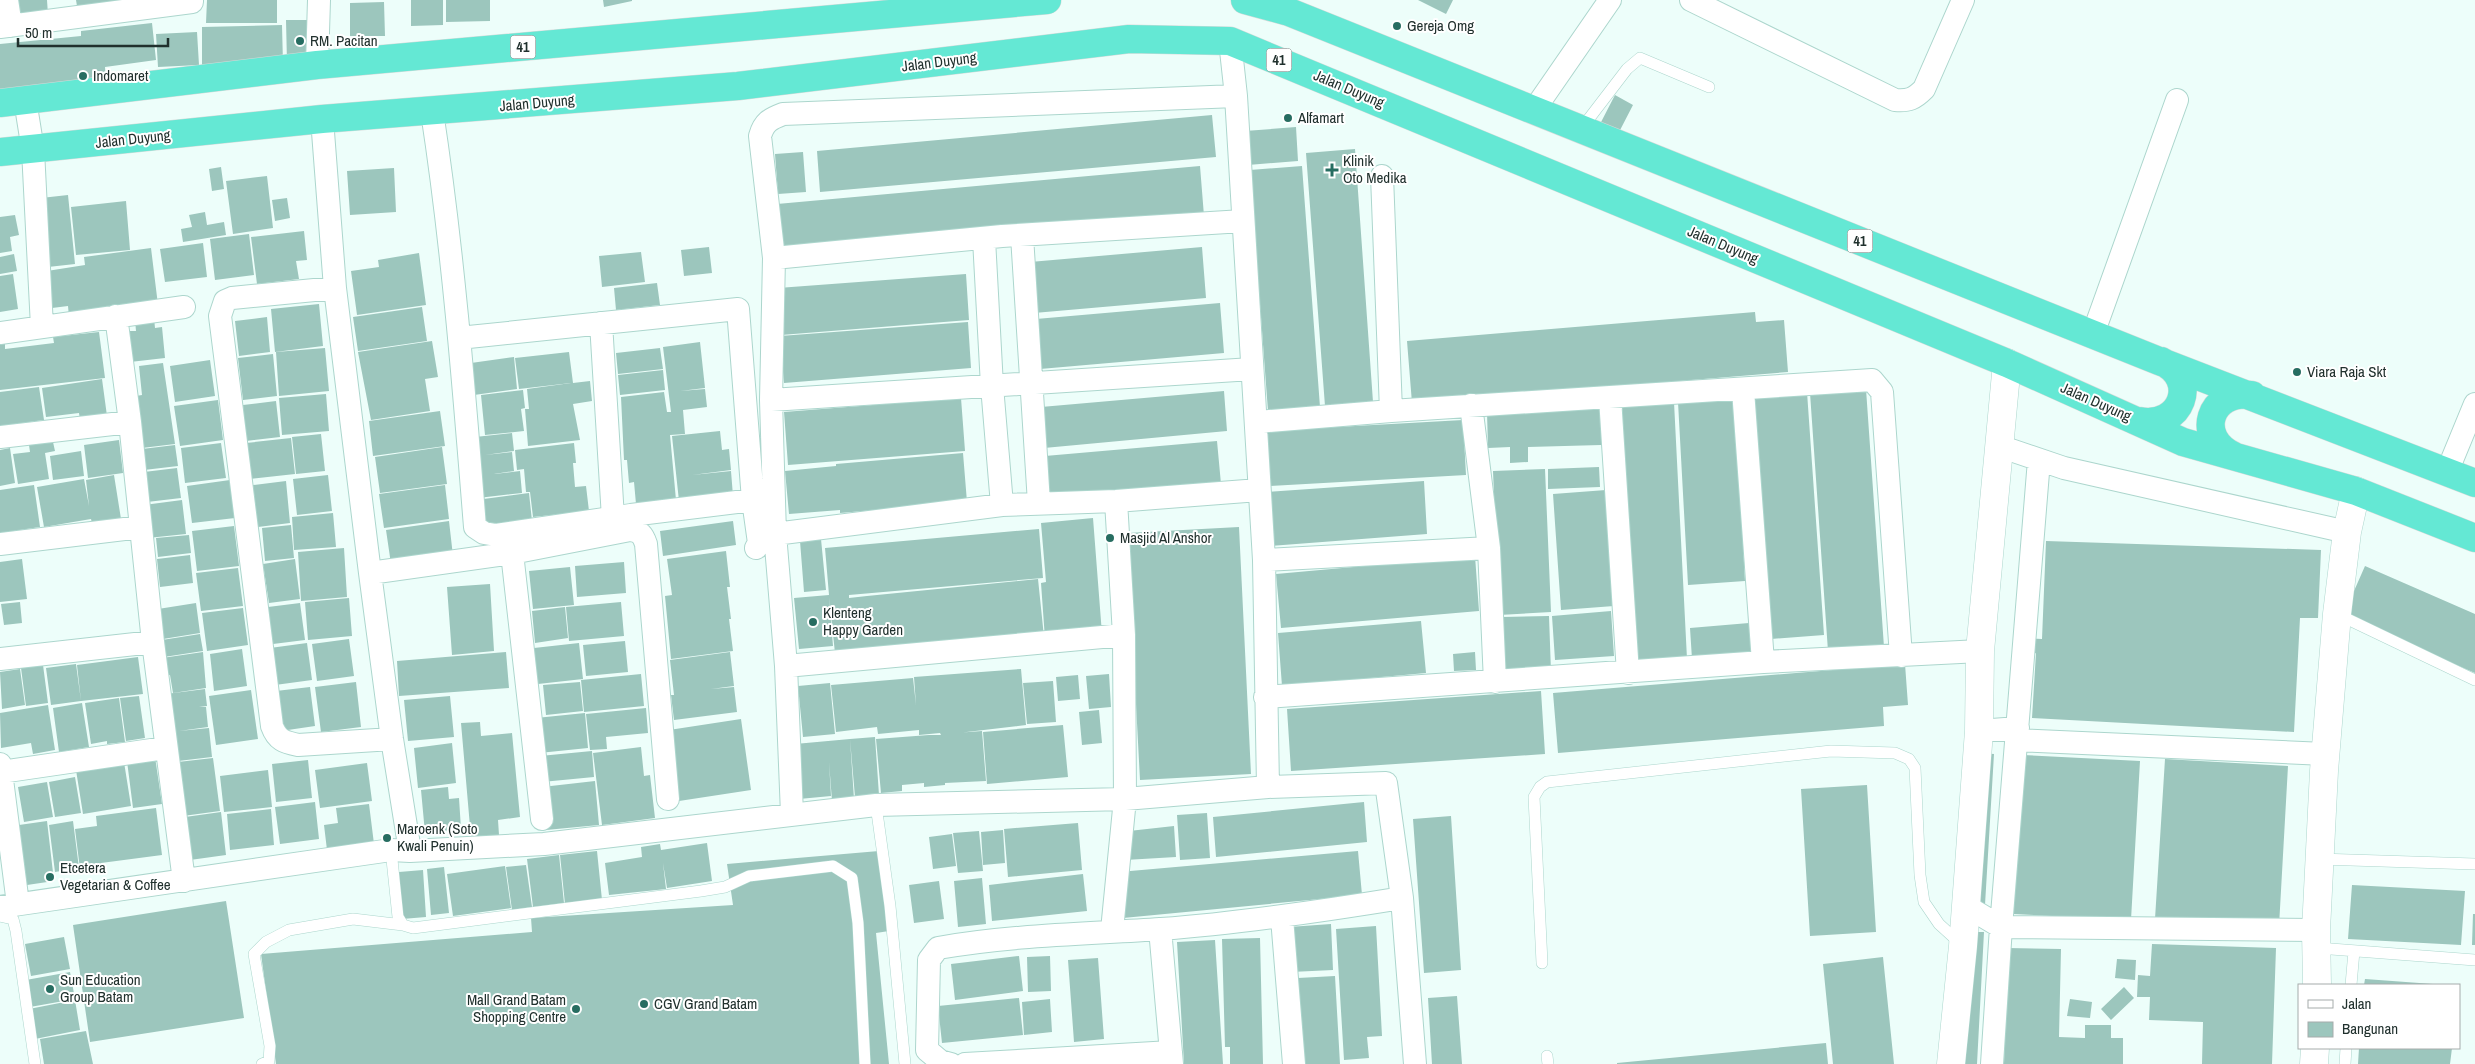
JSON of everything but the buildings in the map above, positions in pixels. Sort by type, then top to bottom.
[{"type":"highway","name":"41","points":[[13,102],[317,65],[1047,0]]},
{"type":"highway","name":"41","points":[[1245,0],[1289,12],[2159,361],[2252,395],[2475,483]]},
{"type":"highway","name":"Jalan Duyung","points":[[0,152],[322,119],[432,112],[738,86],[1129,39],[1230,40],[2007,363],[2184,442],[2356,491],[2475,538]]},
{"type":"highway","points":[[2140,422],[2150,423],[2164,420],[2176,410],[2181,401],[2183,391],[2176,372],[2168,365],[2159,361]]},
{"type":"highway","points":[[2234,456],[2217,445],[2210,425],[2212,414],[2217,406],[2233,395],[2252,395]]},
{"type":"street","points":[[8,0],[6,26],[192,2],[192,0]]},
{"type":"street","points":[[317,65],[319,0]]},
{"type":"street","points":[[1534,110],[1610,0]]},
{"type":"street","points":[[1705,3],[1895,100],[1908,101],[1916,97],[1924,89],[1963,0]]},
{"type":"street","points":[[1230,40],[1236,96],[1252,370],[1257,422],[1264,560],[1268,787]]},
{"type":"street","points":[[792,814],[786,666],[775,534],[771,400],[774,258],[760,136],[764,124],[770,119],[783,114],[1236,96]]},
{"type":"street","points":[[2093,334],[2177,100]]},
{"type":"street","points":[[13,102],[33,150],[42,327]]},
{"type":"street","points":[[432,112],[441,172],[459,338],[475,527],[484,533],[496,535],[753,500]]},
{"type":"street","points":[[322,119],[335,288],[392,739],[401,851]]},
{"type":"street","points":[[1382,176],[1391,411]]},
{"type":"street","points":[[774,258],[1022,236],[1243,221]]},
{"type":"street","points":[[1022,236],[1039,503]]},
{"type":"street","points":[[984,239],[992,386],[1002,505]]},
{"type":"street","points":[[335,288],[232,298],[225,302],[220,316],[272,726],[275,736],[284,742],[298,745],[392,739]]},
{"type":"street","points":[[0,333],[184,306]]},
{"type":"street","points":[[459,338],[738,309],[753,500],[759,543],[756,548]]},
{"type":"street","points":[[116,316],[130,422],[152,642],[184,881]]},
{"type":"street","points":[[600,322],[613,518]]},
{"type":"street","points":[[1951,1064],[1963,946],[1979,730],[1980,652],[2007,363]]},
{"type":"street","points":[[771,400],[1252,370]]},
{"type":"street","points":[[1257,422],[1391,411],[1743,390],[1872,380],[1882,392],[1901,656]]},
{"type":"street","points":[[1743,390],[1763,662]]},
{"type":"street","points":[[1610,398],[1628,673]]},
{"type":"street","points":[[2447,472],[2475,404]]},
{"type":"street","points":[[1471,406],[1489,548],[1495,682]]},
{"type":"street","points":[[0,437],[130,422]]},
{"type":"street","points":[[1999,446],[2064,468],[2347,532]]},
{"type":"street","points":[[1992,1064],[2001,927],[2039,460]]},
{"type":"street","points":[[775,534],[1002,505],[1116,501],[1259,490]]},
{"type":"street","points":[[2316,984],[2319,859],[2325,754],[2337,614],[2347,532],[2356,491]]},
{"type":"street","points":[[1112,930],[1125,799],[1124,635],[1116,501]]},
{"type":"street","points":[[0,544],[141,527]]},
{"type":"street","points":[[370,573],[512,553],[630,530],[636,531],[643,536],[646,544],[668,799]]},
{"type":"street","points":[[1264,560],[1489,548]]},
{"type":"street","points":[[512,553],[542,818]]},
{"type":"street","points":[[786,666],[1124,635]]},
{"type":"street","points":[[0,659],[152,642]]},
{"type":"street","points":[[1265,697],[1628,673],[1763,662],[1980,652]]},
{"type":"street","points":[[1979,730],[2325,754]]},
{"type":"street","points":[[165,748],[0,768],[6,909],[184,881],[401,851],[544,844],[876,805],[1125,799],[1268,787],[1386,783],[1402,898],[1415,1064]]},
{"type":"street","points":[[951,1064],[940,1061],[927,1050],[929,960],[938,948],[1112,930],[1160,929],[1282,918],[1402,898]]},
{"type":"street","points":[[1966,906],[2001,927],[2317,939]]},
{"type":"street","points":[[1282,918],[1294,1064]]},
{"type":"street","points":[[965,1064],[1171,1058],[1160,929]]},
{"type":"street","points":[[2314,1064],[2315,1049]]},
{"type":"lane","points":[[1581,129],[1627,69],[1640,58],[1709,87]]},
{"type":"lane","points":[[2337,614],[2475,680]]},
{"type":"lane","points":[[1542,963],[1534,797],[1540,787],[1546,782],[1831,751],[1895,754],[1909,759],[1915,768],[1920,875],[1924,902],[1939,924],[1963,946]]},
{"type":"lane","points":[[876,805],[890,906],[905,1064]]},
{"type":"lane","points":[[401,851],[398,917],[403,925]]},
{"type":"lane","points":[[2319,859],[2475,864]]},
{"type":"lane","points":[[262,1064],[269,1061],[270,1046],[254,954],[266,942],[289,930],[353,919],[425,929],[505,916],[725,888],[748,876],[833,866],[852,878],[858,923],[865,1064]]},
{"type":"lane","points":[[6,909],[13,919],[16,931],[35,1064]]},
{"type":"lane","points":[[2317,939],[2354,950],[2475,960]]},
{"type":"lane","points":[[2351,984],[2354,950]]},
{"type":"lane","points":[[2345,1064],[2346,1049]]},
{"type":"place","name":"Gereja Omg","points":[[1397,26]]},
{"type":"place","name":"RM. Pacitan","points":[[300,41]]},
{"type":"place","name":"Indomaret","points":[[83,76]]},
{"type":"place","name":"Alfamart","points":[[1288,118]]},
{"type":"place","name":"Klinik Oto Medika","points":[[1332,170]]},
{"type":"place","name":"Viara Raja Skt","points":[[2297,372]]},
{"type":"place","name":"Masjid Al Anshor","points":[[1110,538]]},
{"type":"place","name":"Klenteng Happy Garden","points":[[813,622]]},
{"type":"place","name":"Maroenk (Soto Kwali Penuin)","points":[[387,838]]},
{"type":"place","name":"Etcetera Vegetarian & Coffee","points":[[50,877]]},
{"type":"place","name":"Sun Education Group Batam","points":[[50,989]]},
{"type":"place","name":"CGV Grand Batam","points":[[644,1004]]},
{"type":"place","name":"Mall Grand Batam Shopping Centre","points":[[576,1009]]}]
